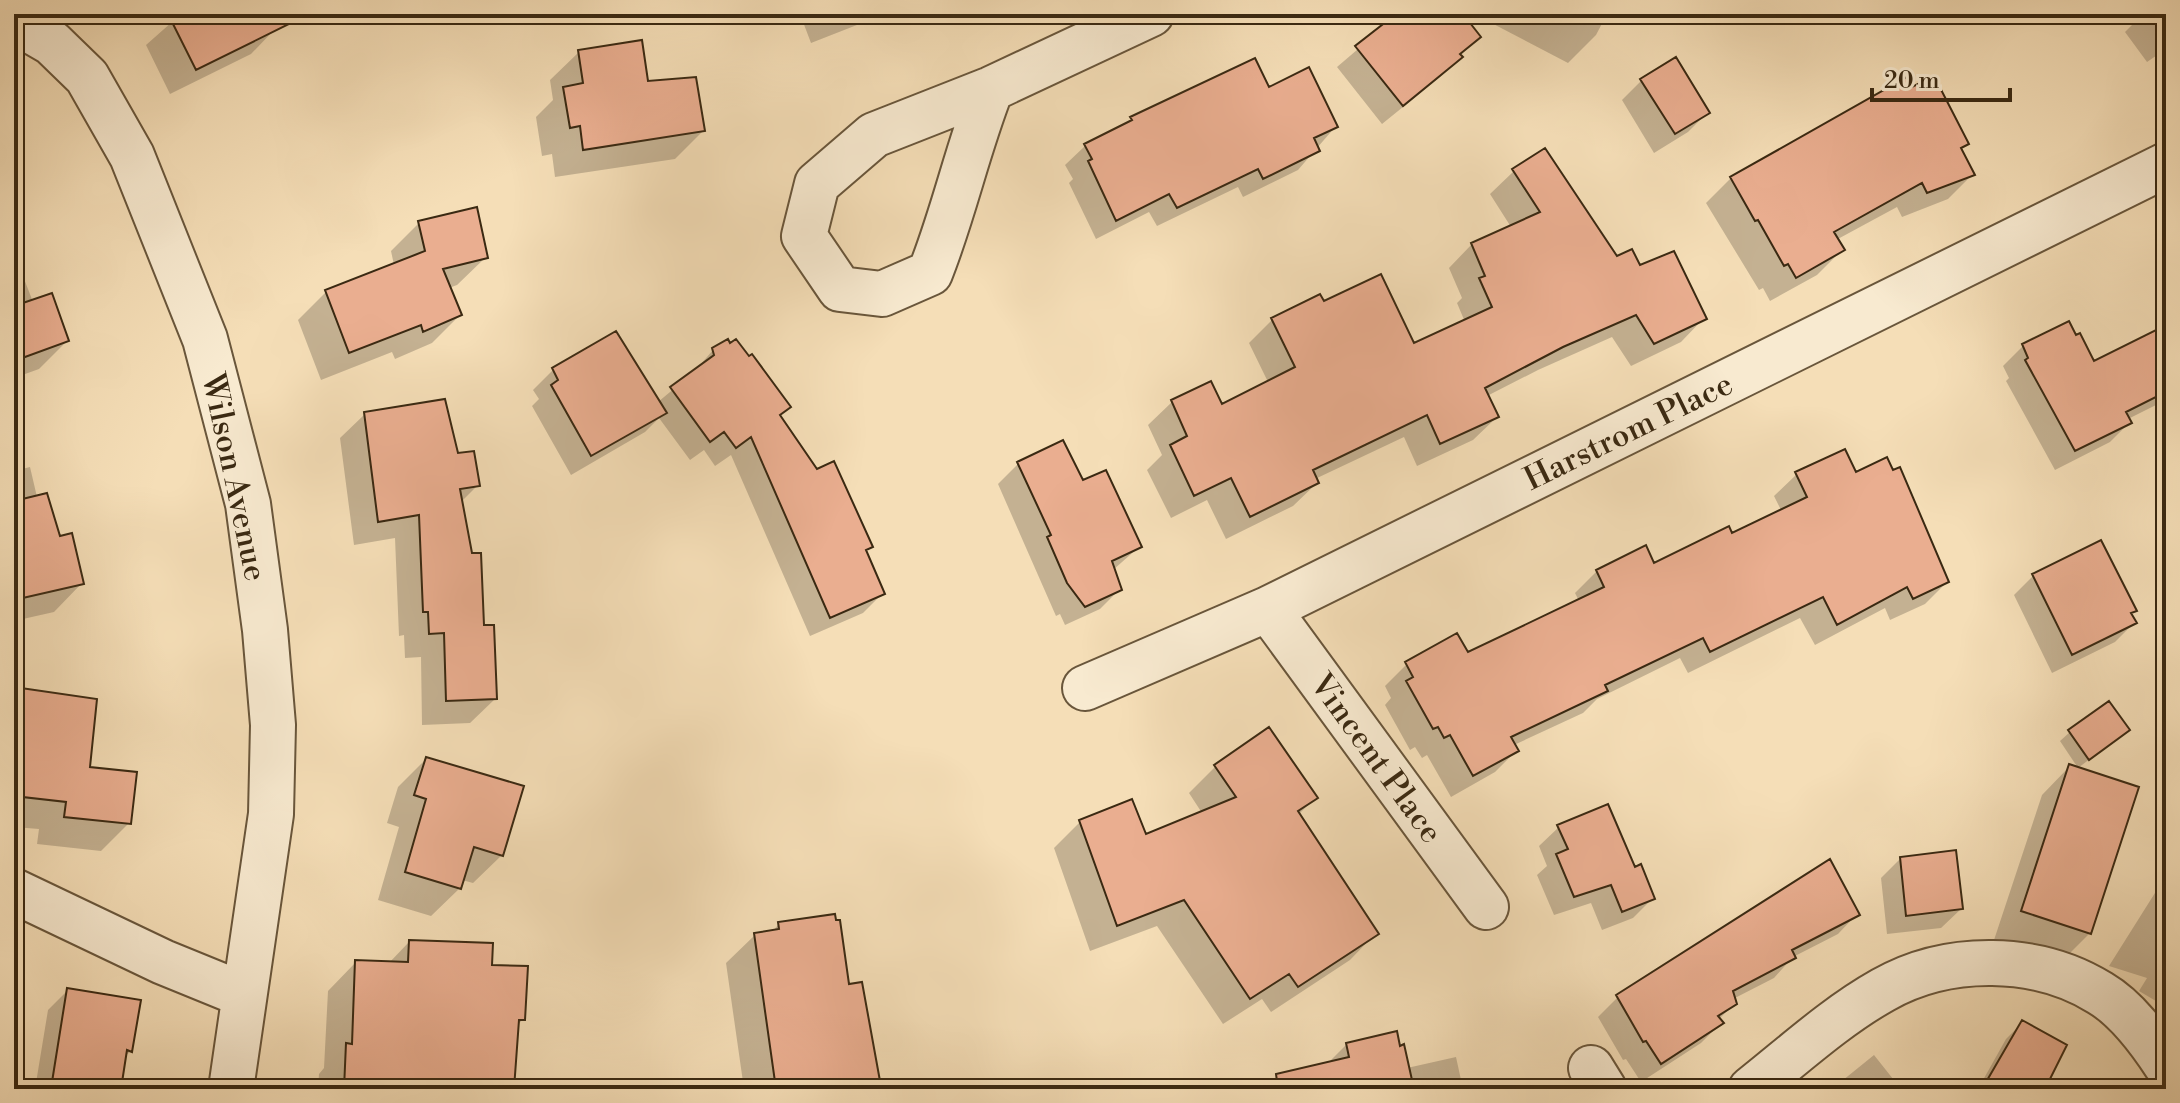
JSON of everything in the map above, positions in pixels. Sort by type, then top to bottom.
[{"type":"street","points":[[991,89],[967,148],[949,224],[930,273],[882,294],[840,289],[804,236],[817,184],[874,135],[991,89],[1151,14]]},
{"type":"street","name":"Wilson Avenue","points":[[14,21],[52,43],[87,77],[132,156],[205,339],[248,504],[265,630],[273,725],[271,814],[231,1089]]},
{"type":"street","name":"Harstrom Place","points":[[1085,688],[1268,609],[2166,165]]},
{"type":"street","name":"Vincent Place","points":[[1268,609],[1486,907]]},
{"type":"street","points":[[14,891],[163,962],[244,995]]},
{"type":"street","points":[[1751,1089],[1846,1014],[1885,989],[1929,970],[1973,963],[2022,965],[2073,979],[2103,994],[2129,1018],[2166,1065]]},
{"type":"building","points":[[168,14],[309,14],[196,70]]},
{"type":"building","points":[[1396,14],[1463,14],[1481,37],[1460,54],[1463,57],[1403,106],[1355,46]]},
{"type":"building","points":[[642,40],[648,81],[696,77],[705,131],[583,150],[580,126],[570,128],[563,87],[583,83],[578,50]]},
{"type":"building","points":[[1676,57],[1710,113],[1675,134],[1640,79]]},
{"type":"building","points":[[1255,58],[1269,87],[1309,67],[1338,127],[1314,138],[1320,151],[1263,179],[1258,169],[1177,208],[1169,194],[1116,221],[1088,161],[1092,159],[1084,144],[1132,120],[1130,117]]},
{"type":"building","points":[[1934,76],[1969,144],[1961,148],[1975,175],[1927,193],[1922,183],[1834,232],[1845,250],[1796,278],[1788,264],[1784,266],[1730,177],[1907,77],[1912,87]]},
{"type":"building","points":[[1545,148],[1617,256],[1632,249],[1640,265],[1674,251],[1707,319],[1654,344],[1636,315],[1563,347],[1485,388],[1499,417],[1440,444],[1427,415],[1313,470],[1319,483],[1250,517],[1231,478],[1194,496],[1170,445],[1187,436],[1171,400],[1211,381],[1222,404],[1295,367],[1271,318],[1320,294],[1324,301],[1381,274],[1414,343],[1492,307],[1479,278],[1485,276],[1471,243],[1540,212],[1512,169]]},
{"type":"building","points":[[477,207],[488,258],[443,269],[462,315],[423,332],[421,325],[349,353],[325,290],[425,251],[418,221]]},
{"type":"building","points":[[52,293],[69,341],[14,361],[14,306]]},
{"type":"building","points":[[2069,321],[2076,335],[2080,333],[2094,361],[2166,325],[2166,392],[2126,412],[2132,423],[2075,451],[2025,360],[2028,358],[2022,344]]},
{"type":"building","points":[[616,331],[667,413],[591,456],[551,385],[558,380],[552,368]]},
{"type":"building","points":[[728,339],[730,343],[736,339],[749,356],[752,354],[791,407],[780,415],[817,469],[834,461],[873,547],[866,550],[885,594],[830,618],[751,437],[736,448],[724,432],[710,442],[670,387],[714,355],[712,348]]},
{"type":"building","points":[[445,399],[458,453],[474,451],[480,486],[460,489],[472,553],[481,553],[484,625],[494,625],[497,699],[446,701],[444,633],[429,634],[428,612],[423,612],[419,515],[378,522],[364,412]]},
{"type":"building","points":[[1063,440],[1083,480],[1106,470],[1142,547],[1112,561],[1122,590],[1085,607],[1067,583],[1047,537],[1051,535],[1017,462]]},
{"type":"building","points":[[1845,449],[1856,472],[1887,457],[1893,470],[1900,467],[1949,582],[1913,599],[1907,587],[1837,625],[1823,597],[1710,652],[1703,638],[1605,685],[1608,691],[1511,737],[1519,751],[1473,776],[1450,735],[1444,738],[1438,727],[1433,729],[1406,681],[1413,677],[1405,662],[1457,633],[1468,652],[1604,587],[1596,570],[1646,545],[1654,563],[1729,526],[1732,533],[1807,497],[1795,472]]},
{"type":"building","points":[[47,493],[60,536],[72,533],[84,584],[14,600],[14,501]]},
{"type":"building","points":[[2101,540],[2137,611],[2131,613],[2137,623],[2072,655],[2032,574]]},
{"type":"building","points":[[14,687],[97,699],[90,767],[137,772],[131,824],[64,817],[66,802],[14,796]]},
{"type":"building","points":[[2109,701],[2130,730],[2089,760],[2068,730]]},
{"type":"building","points":[[1269,727],[1318,798],[1298,811],[1379,934],[1298,987],[1289,974],[1250,999],[1184,900],[1117,926],[1079,820],[1132,799],[1146,834],[1236,797],[1214,765]]},
{"type":"building","points":[[426,757],[524,786],[503,856],[474,847],[461,889],[405,872],[426,799],[414,795]]},
{"type":"building","points":[[2069,764],[2139,787],[2091,934],[2021,911]]},
{"type":"building","points":[[1608,804],[1635,867],[1641,864],[1655,899],[1622,912],[1611,885],[1574,897],[1556,854],[1568,849],[1557,825]]},
{"type":"building","points":[[1956,850],[1963,909],[1906,916],[1900,857]]},
{"type":"building","points":[[1830,859],[1860,915],[1792,950],[1796,958],[1733,991],[1737,1004],[1718,1016],[1724,1023],[1661,1064],[1646,1041],[1643,1042],[1616,995]]},
{"type":"building","points":[[835,914],[836,920],[840,920],[849,984],[862,982],[880,1081],[823,1089],[776,1089],[754,933],[779,929],[778,922]]},
{"type":"building","points":[[409,940],[493,943],[492,965],[528,966],[525,1020],[519,1020],[514,1089],[344,1089],[346,1043],[352,1044],[355,960],[408,962]]},
{"type":"building","points":[[67,988],[141,1000],[132,1052],[127,1050],[121,1089],[67,1089],[68,1085],[52,1082]]},
{"type":"building","points":[[2022,1020],[2067,1045],[2045,1089],[1982,1089]]},
{"type":"building","points":[[1397,1031],[1400,1046],[1404,1044],[1414,1089],[1278,1089],[1276,1074],[1349,1057],[1346,1043]]}]
